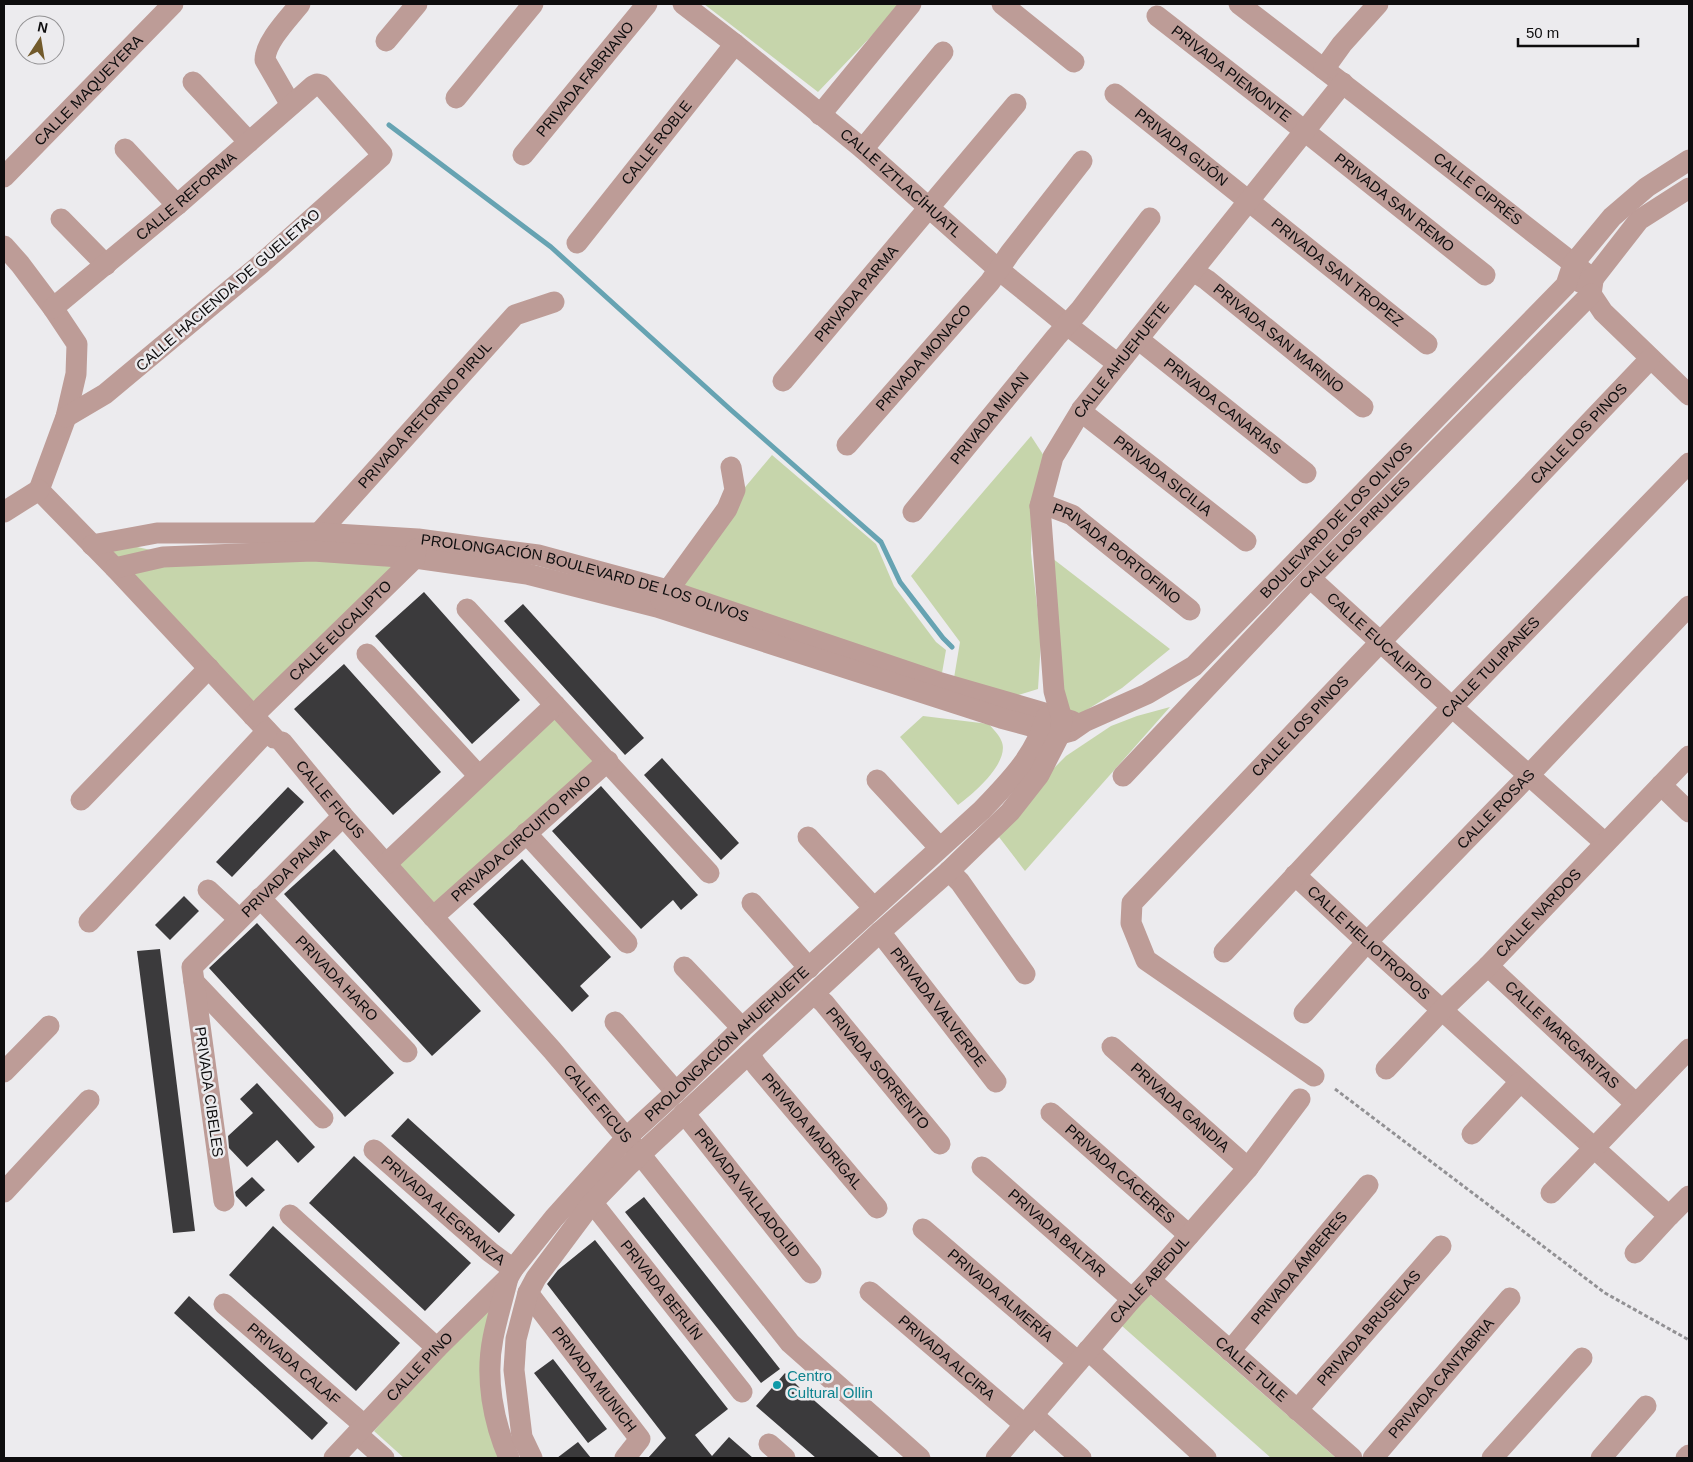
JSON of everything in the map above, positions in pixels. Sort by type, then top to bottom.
[{"type":"street","name":"CALLE MAQUEYERA","points":[[4,177],[173,4]]},
{"type":"street","points":[[291,105],[264,60],[265,53],[271,42],[300,4]]},
{"type":"street","points":[[386,41],[417,4]]},
{"type":"street","points":[[456,98],[532,4]]},
{"type":"street","name":"PRIVADA FABRIANO","points":[[523,155],[647,4]]},
{"type":"street","name":"CALLE IZTLACÍHUATL","points":[[683,4],[863,149],[999,270],[1118,364]]},
{"type":"street","points":[[820,115],[911,4]]},
{"type":"street","points":[[1002,4],[1074,62]]},
{"type":"street","points":[[1324,69],[1342,44],[1378,4]]},
{"type":"street","name":"CALLE CIPRÉS","points":[[1248,6],[1324,69],[1572,264],[1592,286],[1603,312],[1689,395]]},
{"type":"street","name":"PRIVADA PIEMONTE","points":[[1157,16],[1304,131]]},
{"type":"street","name":"CALLE ROBLE","points":[[577,243],[735,44]]},
{"type":"street","points":[[863,149],[943,52]]},
{"type":"street","points":[[194,82],[249,142]]},
{"type":"street","name":"CALLE AHUEHUETE","points":[[1053,725],[1054,691],[1040,506],[1054,457],[1082,409],[1343,83]]},
{"type":"street","name":"CALLE REFORMA","points":[[54,308],[177,206],[317,84],[321,85],[382,154]]},
{"type":"street","name":"PRIVADA GIJÓN","points":[[1115,94],[1248,200]]},
{"type":"street","name":"PRIVADA PARMA","points":[[783,382],[1016,104]]},
{"type":"street","name":"PRIVADA SAN REMO","points":[[1304,131],[1485,275]]},
{"type":"street","points":[[125,149],[177,206]]},
{"type":"street","name":"CALLE HACIENDA DE GUELETAO","points":[[66,417],[105,394],[261,264],[382,157],[382,154]]},
{"type":"street","name":"BOULEVARD DE LOS OLIVOS","points":[[1053,725],[1071,731],[1084,722],[1147,694],[1194,666],[1566,285],[1572,264],[1612,217],[1646,187],[1689,160]]},
{"type":"street","name":"PRIVADA MONACO","points":[[847,445],[999,270],[1010,253],[1082,161]]},
{"type":"street","points":[[1566,285],[1592,286],[1639,220],[1689,188]]},
{"type":"street","name":"PRIVADA SAN TROPEZ","points":[[1248,200],[1427,344]]},
{"type":"street","name":"PRIVADA MILAN","points":[[913,512],[1056,336],[1080,310],[1150,218]]},
{"type":"street","points":[[61,219],[106,265]]},
{"type":"street","points":[[4,246],[54,308],[76,344],[76,374],[66,417],[39,490],[4,512]]},
{"type":"street","name":"PRIVADA SAN MARINO","points":[[1193,271],[1207,280],[1363,406]]},
{"type":"street","name":"CALLE LOS PIRULES","points":[[1123,776],[1310,578],[1592,286]]},
{"type":"street","name":"PRIVADA RETORNO PIRUL","points":[[316,542],[514,315],[554,302]]},
{"type":"street","name":"PRIVADA CANARIAS","points":[[1138,339],[1306,473]]},
{"type":"street","name":"CALLE LOS PINOS","points":[[1314,1076],[1146,960],[1131,923],[1132,903],[1650,359]]},
{"type":"street","name":"PRIVADA SICILIA","points":[[1082,409],[1088,417],[1246,541]]},
{"type":"street","name":"CALLE TULIPANES","points":[[1224,952],[1452,707],[1689,464]]},
{"type":"street","points":[[662,598],[727,509],[735,490],[731,467]]},
{"type":"street","name":"CALLE FICUS","points":[[39,490],[269,731],[552,1050],[640,1154],[790,1343],[920,1458]]},
{"type":"street","name":"PRIVADA PORTOFINO","points":[[1040,506],[1051,507],[1072,515],[1190,610]]},
{"type":"street","name":"PROLONGACIÓN BOULEVARD DE LOS OLIVOS","points":[[92,545],[157,533],[416,549],[527,574],[662,598],[1001,718],[1053,725]]},
{"type":"street","name":"PROLONGACIÓN BOULEVARD DE LOS OLIVOS","points":[[115,568],[163,556],[316,542]]},
{"type":"street","name":"CALLE EUCALIPTO","points":[[89,922],[269,731],[416,549]]},
{"type":"street","name":"CALLE EUCALIPTO","points":[[1310,578],[1605,843]]},
{"type":"street","name":"CALLE ROSAS","points":[[1304,1013],[1367,942],[1689,606]]},
{"type":"street","points":[[467,609],[709,873]]},
{"type":"street","points":[[366,654],[472,769]]},
{"type":"street","points":[[80,800],[209,668]]},
{"type":"street","points":[[386,864],[472,769],[550,699]]},
{"type":"street","name":"PROLONGACIÓN AHUEHUETE","points":[[532,1458],[522,1437],[514,1370],[516,1340],[532,1296],[536,1278],[586,1196],[626,1138],[873,907],[982,810],[1018,772],[1053,725]]},
{"type":"street","name":"PROLONGACIÓN AHUEHUETE","points":[[509,1458],[500,1438],[492,1402],[490,1368],[493,1339],[511,1274],[554,1218],[640,1154],[880,932],[949,871],[1010,812],[1039,775],[1053,725]]},
{"type":"street","name":"CALLE NARDOS","points":[[1386,1069],[1442,1010],[1488,966],[1689,756]]},
{"type":"street","name":"PRIVADA CIRCUITO PINO","points":[[433,917],[531,838],[613,768]]},
{"type":"street","points":[[877,780],[939,847]]},
{"type":"street","points":[[1662,785],[1689,812]]},
{"type":"street","name":"PRIVADA PALMA","points":[[234,924],[263,901],[343,816]]},
{"type":"street","points":[[808,837],[873,907]]},
{"type":"street","points":[[531,838],[627,943]]},
{"type":"street","points":[[949,871],[960,882],[1025,974]]},
{"type":"street","name":"CALLE HELIOTROPOS","points":[[1295,875],[1669,1216]]},
{"type":"street","points":[[208,890],[234,924]]},
{"type":"street","name":"PRIVADA HARO","points":[[263,901],[407,1052]]},
{"type":"street","points":[[752,903],[809,968]]},
{"type":"street","name":"PRIVADA CIBELES","points":[[224,1202],[192,967],[234,924]]},
{"type":"street","name":"PRIVADA VALVERDE","points":[[880,932],[996,1082]]},
{"type":"street","name":"CALLE MARGARITAS","points":[[1488,966],[1636,1104]]},
{"type":"street","points":[[684,967],[742,1028]]},
{"type":"street","name":"PRIVADA CIBELES","points":[[194,982],[323,1118]]},
{"type":"street","name":"PRIVADA SORRENTO","points":[[814,994],[824,1003],[940,1144]]},
{"type":"street","points":[[615,1022],[676,1092]]},
{"type":"street","points":[[4,1072],[48,1026]]},
{"type":"street","name":"PRIVADA GANDIA","points":[[1112,1047],[1248,1168]]},
{"type":"street","points":[[1552,1193],[1689,1049]]},
{"type":"street","name":"PRIVADA MADRIGAL","points":[[749,1054],[757,1066],[877,1208]]},
{"type":"street","points":[[1472,1134],[1520,1082]]},
{"type":"street","name":"CALLE ABEDUL","points":[[996,1458],[1132,1299],[1248,1168],[1300,1099]]},
{"type":"street","points":[[7,1182],[89,1100]]},
{"type":"street","name":"PRIVADA VALLADOLID","points":[[684,1113],[811,1272]]},
{"type":"street","name":"PRIVADA CÁCERES","points":[[1051,1113],[1189,1235]]},
{"type":"street","name":"PRIVADA ALEGRANZA","points":[[374,1150],[490,1252],[511,1274]]},
{"type":"street","name":"PRIVADA BALTAR","points":[[982,1167],[1132,1299]]},
{"type":"street","name":"PRIVADA ÁMBERES","points":[[1230,1351],[1368,1184]]},
{"type":"street","name":"PRIVADA BERLÍN","points":[[586,1196],[742,1392]]},
{"type":"street","points":[[1635,1253],[1689,1196]]},
{"type":"street","points":[[290,1215],[438,1348]]},
{"type":"street","name":"PRIVADA ALMERÍA","points":[[923,1229],[1083,1356],[1206,1458]]},
{"type":"street","name":"PRIVADA BRUSELAS","points":[[1297,1410],[1441,1246]]},
{"type":"street","name":"CALLE PINO","points":[[334,1458],[511,1274]]},
{"type":"street","name":"CALLE TULE","points":[[1150,1280],[1352,1458]]},
{"type":"street","name":"PRIVADA ALCIRA","points":[[870,1292],[1029,1420],[1081,1458]]},
{"type":"street","name":"PRIVADA MUNICH","points":[[532,1296],[640,1440],[625,1458]]},
{"type":"street","name":"PRIVADA CANTABRIA","points":[[1373,1458],[1510,1298]]},
{"type":"street","name":"PRIVADA CALAF","points":[[224,1304],[360,1429],[384,1458]]},
{"type":"street","points":[[1492,1458],[1582,1358]]},
{"type":"street","points":[[1601,1458],[1646,1406]]},
{"type":"street","points":[[1686,1458],[1689,1455]]},
{"type":"path","points":[[1335,1089],[1605,1293],[1689,1340]]},
{"type":"green space","points":[[704,4],[902,4],[818,92]]},
{"type":"green space","points":[[1031,436],[1044,456],[1032,503],[1031,553],[1041,641],[1038,689],[1009,698],[954,678],[960,642],[911,576]]},
{"type":"green space","points":[[772,455],[876,544],[894,586],[936,642],[946,650],[942,673],[661,588]]},
{"type":"green space","points":[[85,536],[151,550],[415,558],[258,709]]},
{"type":"green space","points":[[1052,558],[1170,649],[1122,688],[1072,719],[1060,677]]},
{"type":"green space","points":[[554,706],[606,762],[438,912],[391,859]]},
{"type":"green space","points":[[1170,707],[1025,871],[999,837],[1048,774],[1066,756],[1111,726],[1137,716]]},
{"type":"green space","points":[[923,716],[989,724],[1001,740],[1003,748],[996,767],[973,793],[958,805],[900,737]]},
{"type":"green space","points":[[1143,1288],[1336,1458],[1271,1458],[1113,1318]]},
{"type":"green space","points":[[493,1297],[501,1458],[404,1458],[374,1431]]},
{"type":"building","points":[[424,592],[520,700],[472,744],[375,636]]},
{"type":"building","points":[[523,604],[644,738],[625,755],[504,621]]},
{"type":"building","points":[[344,664],[441,772],[393,815],[294,709]]},
{"type":"building","points":[[662,758],[739,843],[721,860],[644,775]]},
{"type":"building","points":[[601,786],[698,895],[681,910],[673,900],[641,929],[552,831]]},
{"type":"building","points":[[288,787],[304,802],[232,877],[216,862]]},
{"type":"building","points":[[334,849],[481,1011],[432,1056],[284,894]]},
{"type":"building","points":[[522,859],[611,957],[580,986],[589,996],[572,1012],[473,904]]},
{"type":"building","points":[[184,896],[199,911],[170,940],[155,925]]},
{"type":"building","points":[[257,923],[394,1073],[345,1117],[209,968]]},
{"type":"building","points":[[160,949],[195,1231],[173,1233],[137,951]]},
{"type":"building","points":[[257,1083],[315,1147],[298,1163],[277,1140],[247,1167],[229,1148],[228,1136],[253,1113],[240,1099]]},
{"type":"building","points":[[408,1118],[515,1215],[499,1233],[391,1136]]},
{"type":"building","points":[[354,1156],[471,1263],[425,1311],[309,1203]]},
{"type":"building","points":[[252,1177],[265,1190],[246,1207],[236,1196],[235,1192]]},
{"type":"building","points":[[644,1197],[780,1369],[761,1383],[625,1212]]},
{"type":"building","points":[[273,1226],[400,1343],[356,1391],[229,1275]]},
{"type":"building","points":[[595,1240],[728,1409],[695,1435],[712,1456],[729,1437],[753,1458],[648,1458],[666,1438],[547,1284],[558,1270]]},
{"type":"building","points":[[189,1296],[328,1423],[312,1440],[174,1313]]},
{"type":"building","points":[[553,1359],[607,1429],[588,1443],[534,1373]]},
{"type":"building","points":[[785,1373],[880,1458],[816,1458],[756,1406]]},
{"type":"building","points":[[578,1442],[591,1458],[557,1458]]},
{"type":"waterway","points":[[389,125],[551,247],[731,410],[881,542],[900,582],[952,647]]},
{"type":"place","name":"Centro Cultural Ollin","points":[[777,1385]]}]
